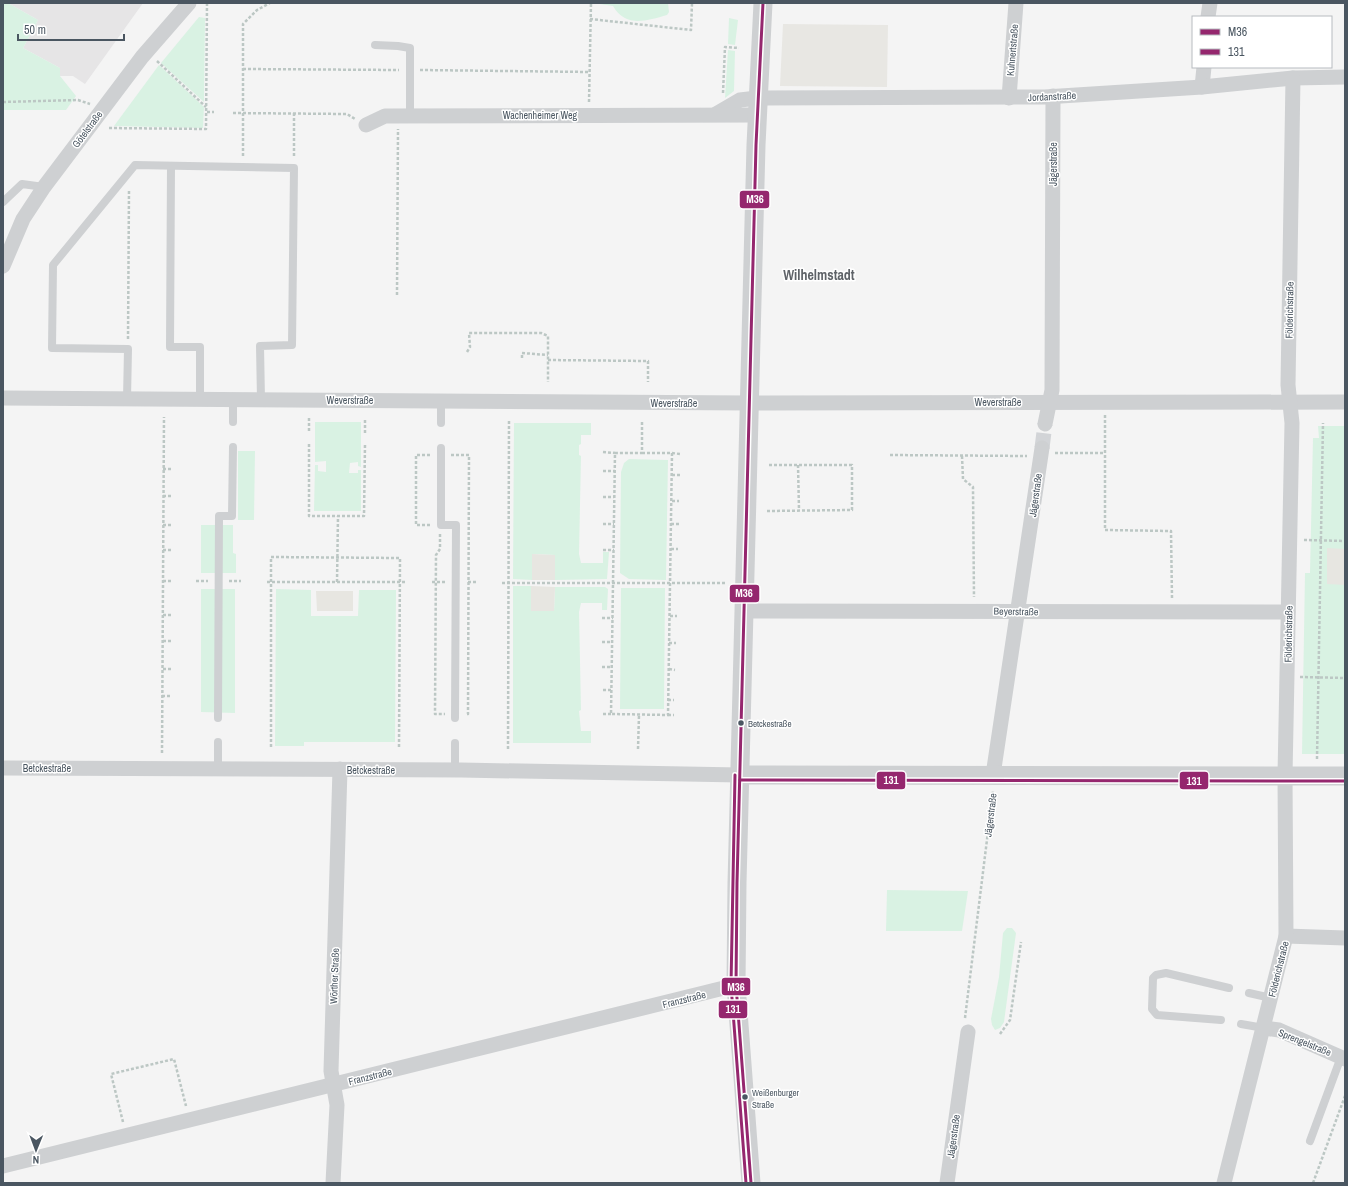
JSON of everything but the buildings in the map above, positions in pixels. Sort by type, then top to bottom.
[{"type":"street","name":"Götelstraße","points":[[3,266],[23,219],[44,187],[142,57],[189,3]]},
{"type":"street","points":[[751,1183],[736,986],[736,883],[757,106],[763,3]]},
{"type":"street","name":"Kuhnertstraße","points":[[1009,98],[1016,3]]},
{"type":"street","points":[[1208,16],[1210,3]]},
{"type":"street","points":[[1202,87],[1204,68]]},
{"type":"street","name":"Jordanstraße","points":[[757,106],[1053,96],[1202,87],[1293,78],[1345,78]]},
{"type":"street","name":"Földerichstraße","points":[[1224,1183],[1286,936],[1285,775],[1292,423],[1288,385],[1293,78]]},
{"type":"street","name":"Jägerstraße","points":[[1046,424],[1052,390],[1053,96]]},
{"type":"street","name":"Wachenheimer Weg","points":[[366,125],[385,116],[716,114],[740,100],[757,106]]},
{"type":"street","name":"Weverstraße","points":[[3,398],[750,403],[1345,402]]},
{"type":"street","name":"Jägerstraße","points":[[993,775],[1042,452]]},
{"type":"street","name":"Beyerstraße","points":[[744,611],[1288,612]]},
{"type":"street","name":"Betckestraße","points":[[3,768],[455,770],[740,775]]},
{"type":"street","name":"Wörther Straße","points":[[333,1183],[336,1105],[331,1068],[340,770]]},
{"type":"street","points":[[740,775],[1345,776]]},
{"type":"street","points":[[1286,936],[1345,938]]},
{"type":"street","name":"Franzstraße","points":[[3,1166],[736,986]]},
{"type":"street","name":"Sprengelstraße","points":[[1264,1028],[1279,1030],[1343,1058]]},
{"type":"street","name":"Jägerstraße","points":[[947,1183],[968,1032]]},
{"type":"lane","points":[[375,45],[410,48],[410,115]]},
{"type":"lane","points":[[127,399],[128,349],[52,348],[53,265],[135,165],[294,168],[292,345],[260,346],[261,400]]},
{"type":"lane","points":[[171,166],[170,347],[200,347],[200,399]]},
{"type":"lane","points":[[3,202],[22,184],[44,187]]},
{"type":"lane","points":[[233,400],[233,422]]},
{"type":"lane","points":[[441,401],[441,422]]},
{"type":"lane","points":[[218,718],[219,516],[232,516],[233,447]]},
{"type":"lane","points":[[441,448],[441,525],[456,525],[455,718]]},
{"type":"lane","points":[[218,742],[218,769]]},
{"type":"lane","points":[[455,743],[455,770]]},
{"type":"lane","points":[[1221,1020],[1157,1015],[1152,1009],[1152,982],[1156,975],[1166,973],[1229,988]]},
{"type":"lane","points":[[1249,994],[1271,998]]},
{"type":"lane","points":[[1241,1024],[1264,1028]]},
{"type":"lane","points":[[1310,1141],[1343,1058]]},
{"type":"path","points":[[109,128],[206,129],[207,3]]},
{"type":"path","points":[[243,167],[243,24],[258,10],[270,3]]},
{"type":"path","points":[[589,104],[590,3]]},
{"type":"path","points":[[590,19],[691,30],[692,3]]},
{"type":"path","points":[[723,94],[725,47],[739,48]]},
{"type":"path","points":[[158,61],[206,107]]},
{"type":"path","points":[[3,102],[78,100],[103,108]]},
{"type":"path","points":[[207,112],[214,112]]},
{"type":"path","points":[[233,112],[347,114],[366,125]]},
{"type":"path","points":[[294,113],[294,168]]},
{"type":"path","points":[[397,295],[398,125]]},
{"type":"path","points":[[128,349],[129,172]]},
{"type":"path","points":[[467,352],[470,347],[469,333],[541,333],[548,336],[548,382]]},
{"type":"path","points":[[522,358],[522,353],[548,355]]},
{"type":"path","points":[[548,360],[648,361],[648,382]]},
{"type":"path","points":[[1105,415],[1105,530],[1171,531],[1172,598]]},
{"type":"path","points":[[162,753],[164,418]]},
{"type":"path","points":[[309,418],[309,433]]},
{"type":"path","points":[[365,418],[365,433]]},
{"type":"path","points":[[508,749],[509,419]]},
{"type":"path","points":[[642,420],[642,453]]},
{"type":"path","points":[[1317,759],[1323,423]]},
{"type":"path","points":[[309,444],[309,516],[364,516],[364,444]]},
{"type":"path","points":[[603,452],[680,454]]},
{"type":"path","points":[[890,455],[962,456],[1042,452],[1105,453]]},
{"type":"path","points":[[611,714],[615,453]]},
{"type":"path","points":[[668,715],[672,453]]},
{"type":"path","points":[[962,456],[963,479],[973,487],[974,597]]},
{"type":"path","points":[[767,510],[852,510],[852,465],[768,465]]},
{"type":"path","points":[[798,465],[799,510]]},
{"type":"path","points":[[163,469],[172,469]]},
{"type":"path","points":[[603,471],[615,471]]},
{"type":"path","points":[[672,475],[680,475]]},
{"type":"path","points":[[163,496],[172,496]]},
{"type":"path","points":[[603,497],[614,497]]},
{"type":"path","points":[[672,501],[679,501]]},
{"type":"path","points":[[338,516],[338,582]]},
{"type":"path","points":[[603,524],[614,524]]},
{"type":"path","points":[[671,524],[679,524]]},
{"type":"path","points":[[163,525],[171,525]]},
{"type":"path","points":[[1302,540],[1345,541]]},
{"type":"path","points":[[436,555],[440,549]]},
{"type":"path","points":[[671,549],[678,549]]},
{"type":"path","points":[[163,550],[171,550]]},
{"type":"path","points":[[603,550],[614,550]]},
{"type":"path","points":[[271,747],[272,557],[400,558],[399,749]]},
{"type":"path","points":[[163,581],[171,581]]},
{"type":"path","points":[[267,582],[407,582]]},
{"type":"path","points":[[502,583],[726,583]]},
{"type":"path","points":[[163,615],[171,615]]},
{"type":"path","points":[[670,616],[676,616]]},
{"type":"path","points":[[602,618],[612,618]]},
{"type":"path","points":[[163,641],[171,641]]},
{"type":"path","points":[[602,642],[612,642]]},
{"type":"path","points":[[669,643],[676,643]]},
{"type":"path","points":[[602,667],[612,667]]},
{"type":"path","points":[[163,669],[171,669]]},
{"type":"path","points":[[669,669],[675,670]]},
{"type":"path","points":[[1299,677],[1345,678]]},
{"type":"path","points":[[603,690],[611,690]]},
{"type":"path","points":[[162,696],[171,696]]},
{"type":"path","points":[[668,700],[674,700]]},
{"type":"path","points":[[602,714],[674,715]]},
{"type":"path","points":[[638,749],[639,715]]},
{"type":"path","name":"Jägerstraße","points":[[968,1032],[964,1021],[993,792],[993,775]]},
{"type":"path","points":[[1000,1034],[1010,1020],[1021,942]]},
{"type":"path","points":[[123,1122],[111,1074],[174,1059],[186,1107]]},
{"type":"path","points":[[1313,1183],[1345,1096]]},
{"type":"shaded area","points":[[8,3],[143,3],[85,84],[73,76],[60,76],[60,68],[23,48],[38,20]]},
{"type":"shaded area","points":[[783,24],[888,25],[887,87],[780,86]]},
{"type":"green space","points":[[3,3],[8,3],[38,20],[23,48],[60,68],[60,76],[76,96],[66,110],[3,110]]},
{"type":"green space","points":[[593,3],[668,3],[669,12],[667,15],[644,21],[637,21],[624,18],[613,6]]},
{"type":"green space","points":[[199,17],[205,18],[204,102],[161,63]]},
{"type":"green space","points":[[729,18],[738,20],[735,45],[728,44]]},
{"type":"green space","points":[[728,50],[735,51],[734,91],[725,98]]},
{"type":"green space","points":[[159,65],[204,107],[203,128],[114,126]]},
{"type":"green space","points":[[315,422],[361,422],[361,467],[358,466],[358,462],[350,463],[349,473],[358,473],[358,470],[361,470],[361,511],[314,511],[315,465],[318,465],[318,471],[326,472],[326,461],[315,462]]},
{"type":"green space","points":[[514,423],[591,423],[591,435],[581,435],[581,444],[579,445],[579,455],[581,456],[579,554],[581,563],[603,563],[603,552],[609,552],[607,579],[555,580],[555,555],[532,554],[532,580],[513,579]]},
{"type":"green space","points":[[1318,426],[1345,426],[1345,754],[1302,754],[1305,573],[1310,573],[1313,438],[1319,438]]},
{"type":"green space","points":[[238,451],[255,451],[254,520],[238,520]]},
{"type":"green space","points":[[629,459],[668,460],[666,580],[629,579],[620,573],[621,472],[624,463]]},
{"type":"green space","points":[[201,525],[233,525],[233,553],[236,554],[236,573],[201,573]]},
{"type":"green space","points":[[513,586],[531,586],[531,611],[554,611],[555,587],[605,587],[608,589],[607,610],[602,610],[602,603],[581,603],[579,612],[581,710],[579,711],[581,731],[591,731],[591,743],[513,743]]},
{"type":"green space","points":[[621,588],[665,588],[664,709],[620,709]]},
{"type":"green space","points":[[201,589],[235,589],[235,713],[201,712]]},
{"type":"green space","points":[[276,589],[311,590],[311,616],[358,616],[359,590],[396,590],[395,742],[304,742],[304,746],[275,746]]},
{"type":"green space","points":[[887,890],[968,891],[962,931],[886,931]]},
{"type":"green space","points":[[1007,928],[1012,928],[1016,933],[1004,1022],[1000,1028],[995,1030],[991,1019],[999,977],[1003,933]]},
{"type":"sand","points":[[1327,548],[1345,549],[1345,585],[1327,584]]},
{"type":"sand","points":[[532,554],[555,555],[555,580],[532,580]]},
{"type":"sand","points":[[531,586],[555,587],[554,611],[531,611]]},
{"type":"sand","points":[[316,591],[353,591],[353,611],[317,611]]},
{"type":"tunnel","points":[[1042,448],[1045,424]]},
{"type":"transit line","name":"M36","points":[[751,1183],[736,985],[737,883],[756,145],[763,3]]},
{"type":"transit line","name":"131","points":[[735,775],[731,985],[746,1183]]},
{"type":"transit line","name":"131","points":[[740,780],[1345,781]]},
{"type":"place","name":"Betckestraße","points":[[741,723]]},
{"type":"place","name":"Weißenburger Straße","points":[[745,1097]]},
{"type":"district","name":"Wilhelmstadt","points":[[819,275]]}]
